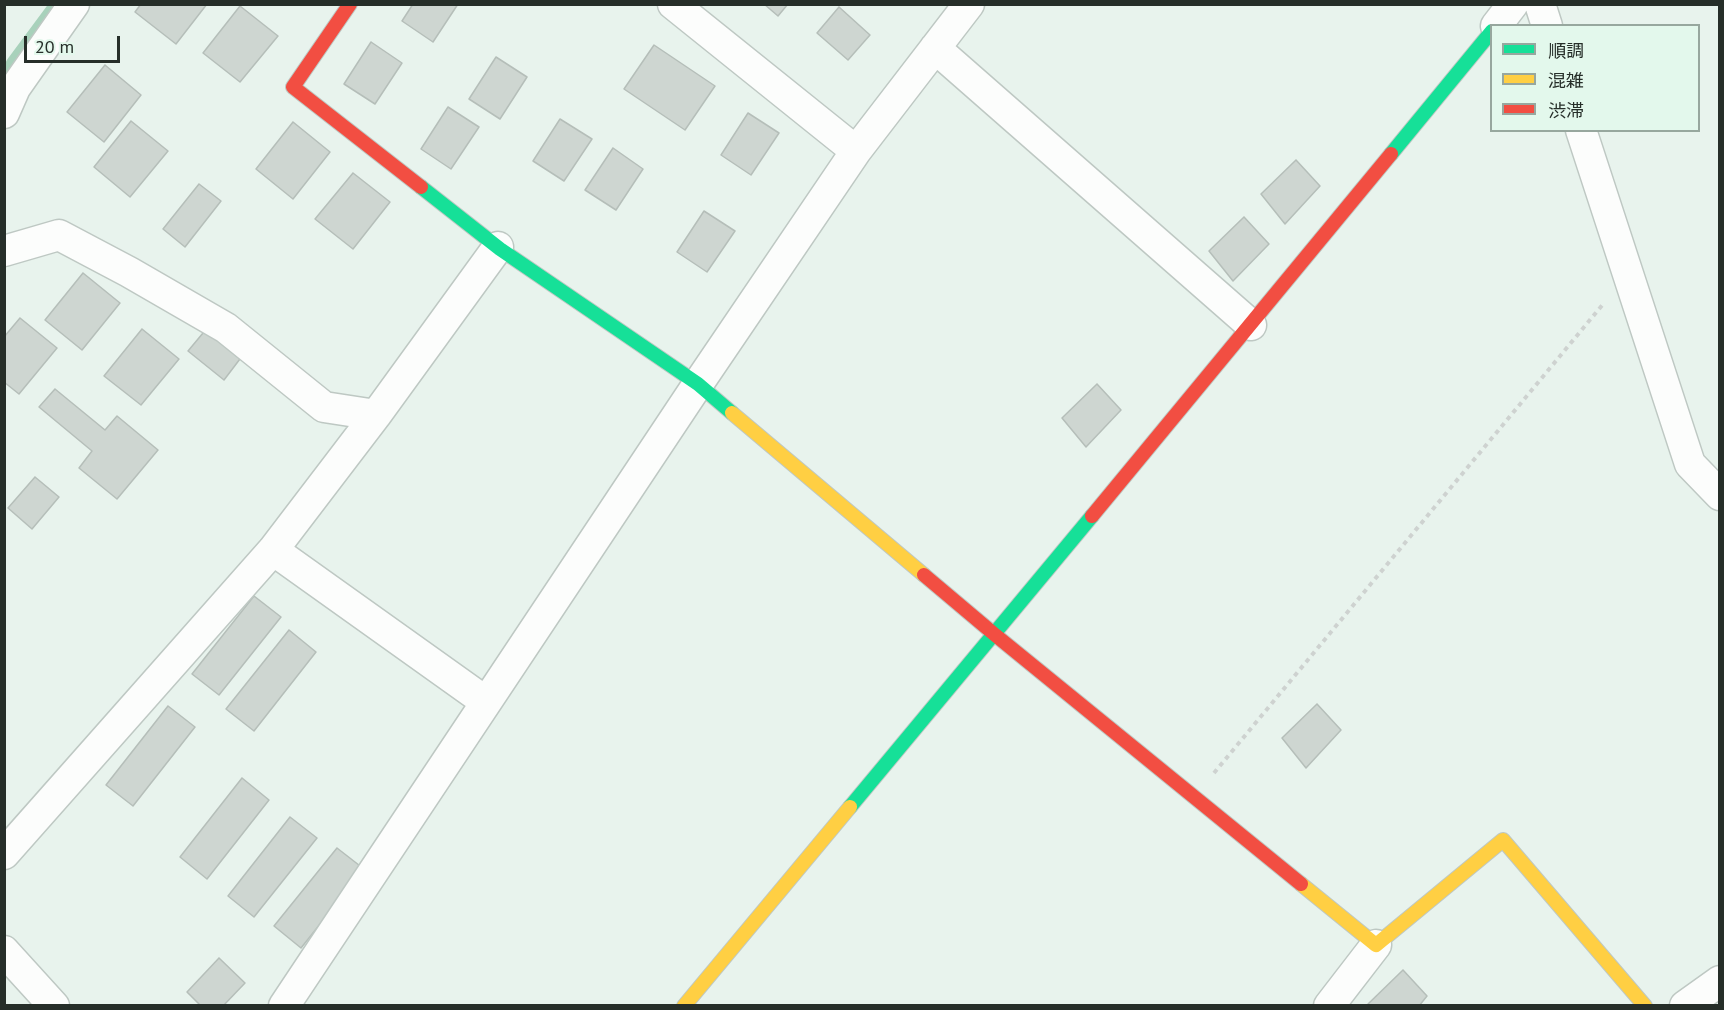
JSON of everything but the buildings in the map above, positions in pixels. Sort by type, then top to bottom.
[{"type":"street","points":[[4,113],[15,88],[74,4]]},
{"type":"street","points":[[350,4],[292,87],[498,247],[698,384],[994,634],[1376,945]]},
{"type":"street","points":[[673,4],[856,151]]},
{"type":"street","points":[[284,1005],[856,151],[969,4]]},
{"type":"street","points":[[1498,24],[1513,4]]},
{"type":"street","points":[[1540,4],[1546,24]]},
{"type":"street","points":[[684,1005],[1251,325],[1490,32]]},
{"type":"street","points":[[935,48],[1251,325]]},
{"type":"street","points":[[1582,132],[1690,464],[1719,495]]},
{"type":"street","points":[[4,251],[59,236],[129,272],[226,328],[324,407],[376,415]]},
{"type":"street","points":[[4,854],[273,550],[376,415],[498,247]]},
{"type":"street","points":[[273,550],[486,702]]},
{"type":"street","points":[[1329,1005],[1376,945],[1503,840],[1645,1005]]},
{"type":"street","points":[[4,951],[54,1005]]},
{"type":"street","points":[[1686,1005],[1719,982]]},
{"type":"path","points":[[1195,797],[1628,274]]},
{"type":"waterway","points":[[4,74],[54,4]]},
{"type":"traffic: fast","points":[[1391,154],[1490,33]]},
{"type":"traffic: fast","points":[[421,187],[500,249],[698,384],[732,413]]},
{"type":"traffic: fast","points":[[850,807],[1092,516]]},
{"type":"traffic: slow","points":[[732,413],[924,575]]},
{"type":"traffic: slow","points":[[684,1006],[850,807]]},
{"type":"traffic: slow","points":[[1301,884],[1376,945],[1503,840],[1645,1006]]},
{"type":"traffic: jam","points":[[350,4],[293,87],[421,187]]},
{"type":"traffic: jam","points":[[1092,516],[1391,154]]},
{"type":"traffic: jam","points":[[924,575],[1301,884]]}]
